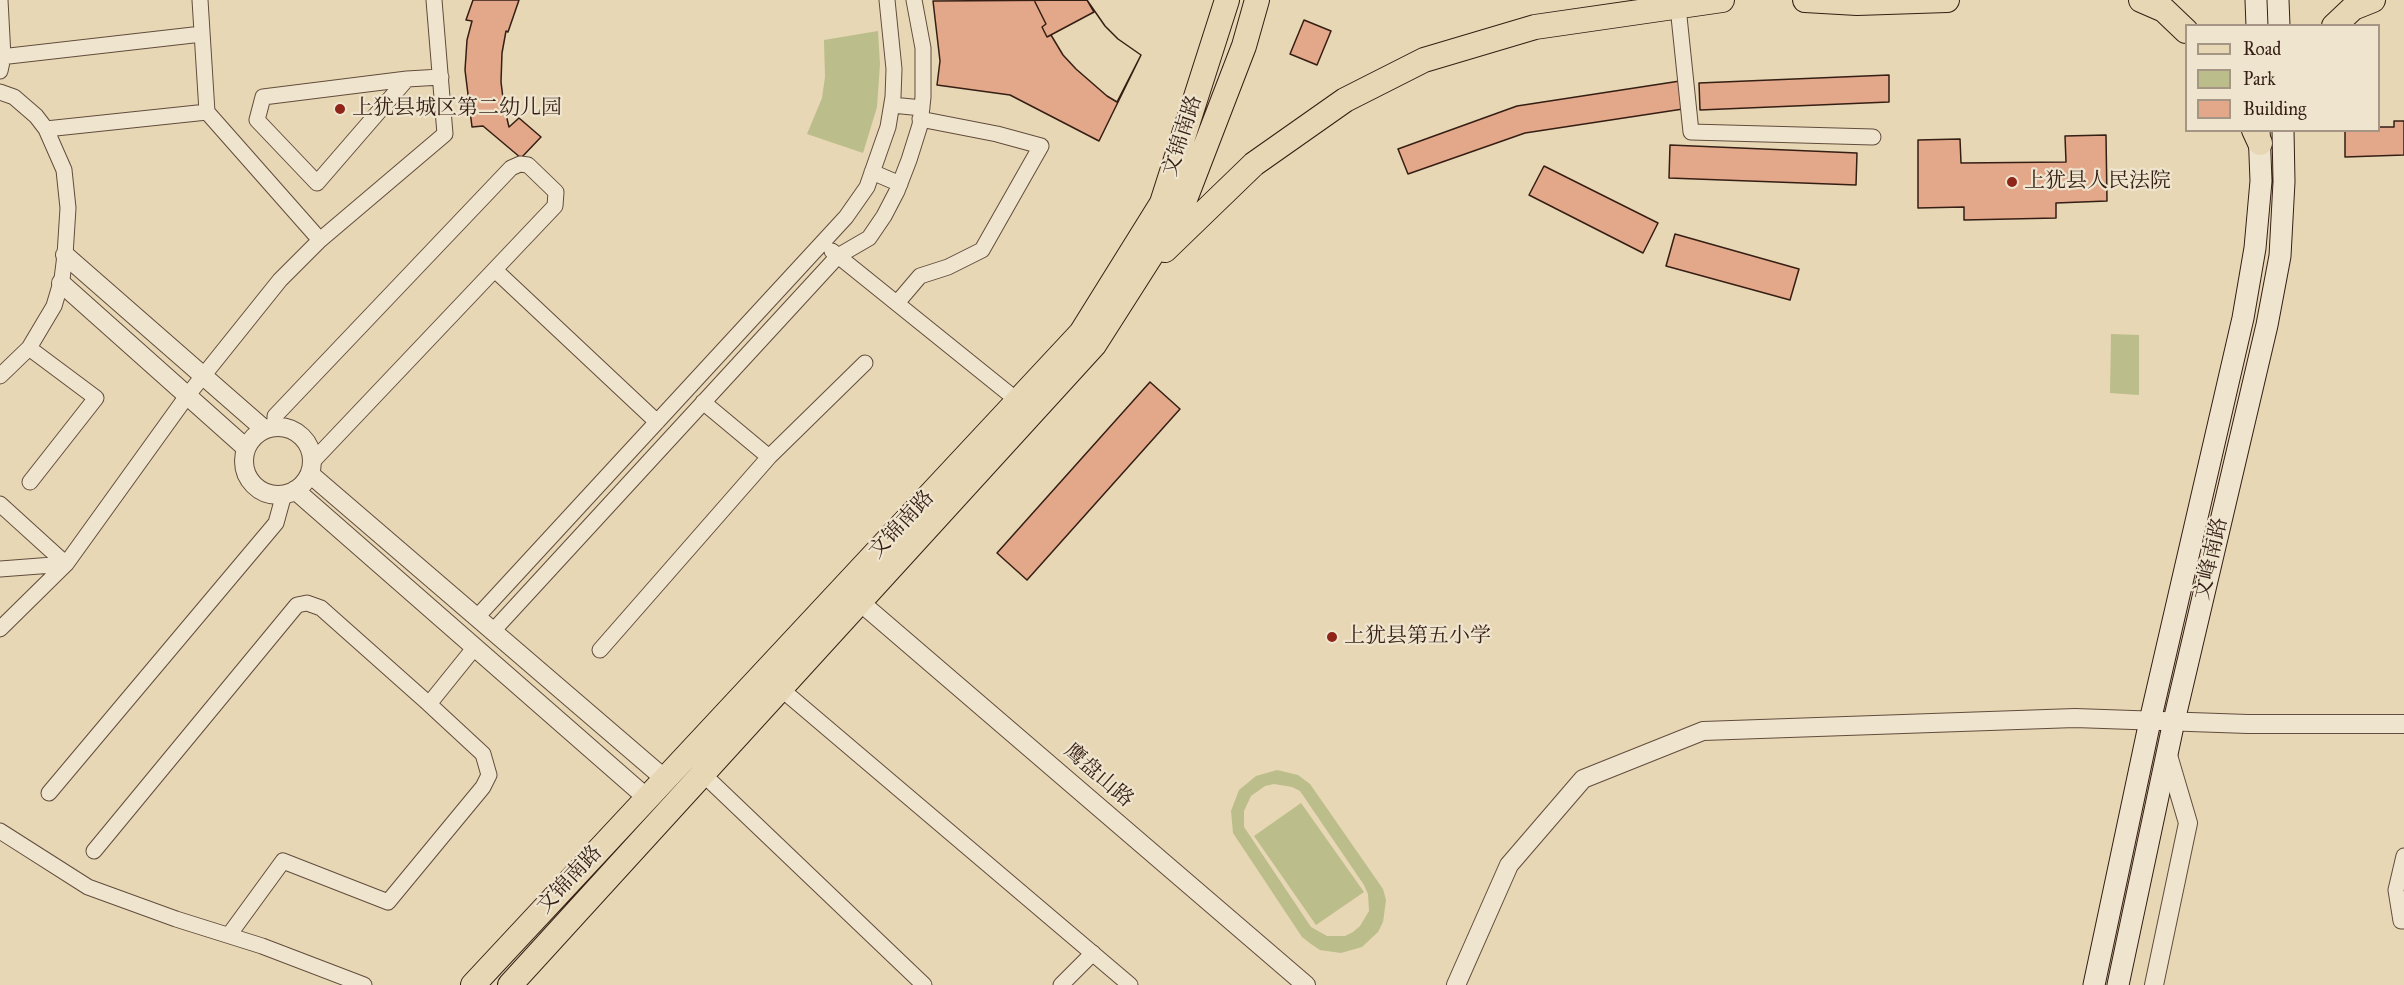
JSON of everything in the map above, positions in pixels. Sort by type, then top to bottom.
[{"type":"main road","name":"文锦南路","points":[[473,985],[1081,333],[1162,203],[1227,0]]},
{"type":"main road","points":[[1254,10],[1272,0]]},
{"type":"main road","points":[[1136,279],[1254,164],[1345,100],[1424,60],[1535,27],[1722,0]]},
{"type":"main road","points":[[1805,0],[1857,3],[1947,0]]},
{"type":"main road","points":[[2141,0],[2164,10],[2185,29]]},
{"type":"main road","points":[[2256,0],[2257,24]]},
{"type":"main road","points":[[2278,0],[2279,24]]},
{"type":"main road","points":[[2336,24],[2353,8],[2373,0]]},
{"type":"main road","name":"文锦南路","points":[[510,985],[1094,345],[1182,207],[1244,46],[1254,10]]},
{"type":"main road","name":"文峰南路","points":[[2118,985],[2167,752],[2267,325],[2280,256],[2284,182],[2283,132]]},
{"type":"main road","name":"文峰南路","points":[[2094,985],[2150,721],[2242,318],[2255,248],[2261,181],[2258,135]]},
{"type":"street","points":[[0,0],[1,62],[202,34]]},
{"type":"street","points":[[200,0],[207,112],[320,240]]},
{"type":"street","points":[[0,629],[66,564],[188,396],[280,280],[320,240],[445,134],[434,0]]},
{"type":"street","points":[[429,704],[485,624],[657,422],[846,217],[867,187],[888,126],[892,105],[894,69],[887,0]]},
{"type":"street","points":[[485,624],[703,402],[838,256],[869,238],[884,216],[900,184],[921,114],[923,48],[914,0]]},
{"type":"street","points":[[1678,7],[1690,132],[1873,137]]},
{"type":"street","points":[[407,79],[317,183],[256,120],[263,97],[407,79],[441,77]]},
{"type":"street","points":[[0,92],[14,98],[36,116],[46,129],[63,170],[68,208],[65,255],[61,283],[54,306],[30,348],[0,376]]},
{"type":"street","points":[[892,105],[1041,146],[982,250],[948,267],[920,276],[897,303]]},
{"type":"street","points":[[46,129],[207,112]]},
{"type":"street","points":[[49,793],[276,523],[290,492],[311,467],[555,206],[556,192],[528,165],[520,164],[511,168],[276,416],[270,428]]},
{"type":"street","points":[[872,172],[900,184]]},
{"type":"street","points":[[823,243],[1018,401]]},
{"type":"street","points":[[65,255],[204,376],[270,428]]},
{"type":"street","points":[[495,270],[657,422]]},
{"type":"street","points":[[61,283],[246,448]]},
{"type":"street","points":[[30,348],[96,398],[30,482]]},
{"type":"street","points":[[600,650],[769,457],[865,363]]},
{"type":"street","points":[[703,402],[769,457]]},
{"type":"street","points":[[647,798],[472,644],[290,492],[273,495],[253,485],[243,465],[246,448],[254,435],[270,428],[287,427],[297,432],[306,441],[311,467],[485,624],[665,779]]},
{"type":"street","points":[[0,504],[66,564]]},
{"type":"street","points":[[0,569],[66,564]]},
{"type":"street","name":"鹰盘山路","points":[[860,602],[1306,985]]},
{"type":"street","points":[[94,851],[297,605],[307,603],[321,608],[483,754],[489,775],[483,787],[388,902],[283,861],[229,935]]},
{"type":"street","points":[[780,688],[1130,985]]},
{"type":"street","points":[[1456,985],[1509,865],[1583,779],[1703,730],[2075,718],[2404,724]]},
{"type":"street","points":[[2154,985],[2188,823],[2167,752]]},
{"type":"street","points":[[703,774],[924,985]]},
{"type":"street","points":[[0,831],[88,887],[176,919],[262,946],[364,985]]},
{"type":"street","points":[[2404,856],[2396,890],[2401,921],[2404,921]]},
{"type":"street","points":[[1061,985],[1093,952]]},
{"type":"green space","points":[[878,31],[880,64],[877,107],[863,153],[807,134],[822,98],[825,77],[824,40]]},
{"type":"green space","points":[[2111,334],[2139,335],[2139,395],[2110,393]]},
{"type":"green space","points":[[1277,770],[1298,775],[1310,784],[1383,889],[1386,900],[1383,922],[1378,932],[1362,947],[1341,953],[1320,950],[1302,937],[1233,833],[1231,811],[1239,790],[1256,776]],"holes":[[[1274,784],[1300,791],[1368,894],[1369,911],[1360,926],[1345,936],[1327,936],[1311,927],[1244,827],[1244,811],[1251,796],[1265,786]]]},
{"type":"green space","points":[[1301,803],[1364,892],[1316,925],[1254,836]]},
{"type":"building","points":[[473,0],[519,0],[508,32],[506,31],[502,53],[501,82],[504,106],[509,127],[519,118],[541,137],[521,158],[483,126],[472,127],[465,70],[467,40],[472,21],[466,20]]},
{"type":"building","points":[[1034,0],[1087,0],[1105,26],[1118,39],[1141,55],[1117,102],[1076,69],[1063,55],[1051,35],[1047,37],[1042,27],[1046,24]]},
{"type":"building","points":[[1034,0],[1087,0],[1094,12],[1047,37],[1042,27],[1046,24]]},
{"type":"building","points":[[1087,0],[1105,26],[1118,39],[1141,55],[1099,141],[1010,95],[937,85],[940,61],[933,1]]},
{"type":"building","points":[[1304,20],[1331,31],[1317,65],[1290,54]]},
{"type":"building","points":[[1889,75],[1889,102],[1700,110],[1699,83]]},
{"type":"building","points":[[1680,81],[1683,109],[1525,133],[1408,174],[1398,149],[1517,106]]},
{"type":"building","points":[[2394,121],[2404,121],[2404,155],[2345,157],[2345,132],[2380,132],[2380,127],[2394,127]]},
{"type":"building","name":"上犹县人民法院","points":[[2106,135],[2107,201],[2056,203],[2056,218],[1964,220],[1964,207],[1918,208],[1918,140],[1960,139],[1961,163],[2066,162],[2065,136]]},
{"type":"building","points":[[1670,145],[1857,153],[1856,185],[1669,178]]},
{"type":"building","points":[[1544,166],[1658,223],[1643,253],[1529,195]]},
{"type":"building","points":[[1675,234],[1799,269],[1790,300],[1666,266]]},
{"type":"building","points":[[1150,382],[1180,409],[1027,580],[997,553]]},
{"type":"place","name":"上犹县城区第二幼儿园","points":[[340,109]]},
{"type":"place","name":"上犹县人民法院","points":[[2012,182]]},
{"type":"place","name":"上犹县第五小学","points":[[1332,637]]}]
